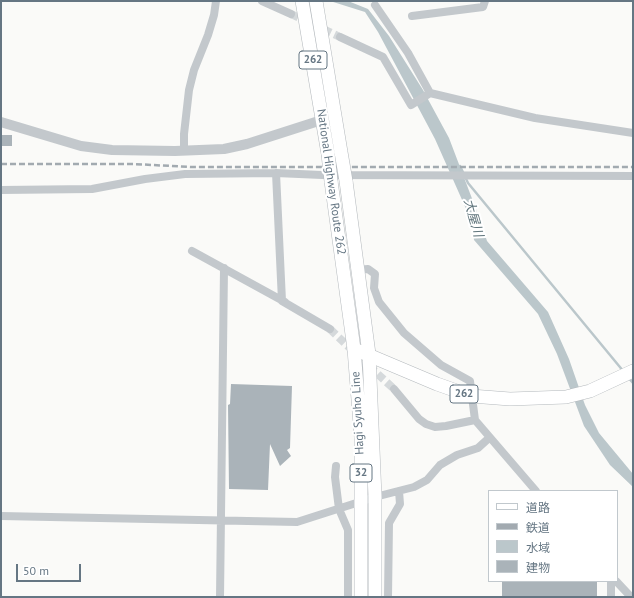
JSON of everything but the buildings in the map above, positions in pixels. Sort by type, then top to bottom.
[{"type":"main road","name":"National Highway Route 262","points":[[302,1],[323,120],[354,349]]},
{"type":"main road","name":"National Highway Route 262","points":[[316,2],[346,181],[369,354]]},
{"type":"main road","name":"262","points":[[354,349],[369,354],[437,384],[471,396],[510,400],[566,397],[590,391],[633,371]]},
{"type":"main road","name":"Hagi Syuho Line","points":[[354,349],[361,437],[361,597]]},
{"type":"main road","name":"Hagi Syuho Line","points":[[369,354],[375,497],[375,597]]},
{"type":"street","points":[[184,151],[184,134],[189,90],[194,70],[208,35],[214,15],[216,1]]},
{"type":"street","points":[[262,1],[291,14]]},
{"type":"street","points":[[412,16],[483,7],[485,1]]},
{"type":"street","points":[[375,5],[408,54],[429,94]]},
{"type":"street","points":[[340,37],[383,57],[411,105],[429,94],[535,118],[633,133]]},
{"type":"street","points":[[1,122],[81,146],[112,150],[184,151],[224,150],[336,115]]},
{"type":"street","points":[[276,173],[282,300],[285,302]]},
{"type":"street","points":[[1,190],[92,189],[145,179],[186,174],[276,173],[322,176],[633,176]]},
{"type":"street","points":[[192,251],[285,302],[330,329]]},
{"type":"street","points":[[220,597],[224,268]]},
{"type":"street","points":[[357,270],[372,270],[375,274],[374,288],[379,302],[404,333],[420,349],[442,365],[470,381],[475,420],[535,490]]},
{"type":"street","points":[[394,389],[419,419],[426,424],[435,427],[475,420]]},
{"type":"street","points":[[1,516],[297,522],[375,497],[414,487],[427,480],[440,465],[457,455],[478,448],[489,438]]},
{"type":"street","points":[[336,466],[335,477],[339,509],[348,530],[348,597]]},
{"type":"street","points":[[388,597],[389,522],[400,504],[399,491]]},
{"type":"street","points":[[611,582],[611,597]]},
{"type":"street","points":[[617,582],[631,597]]},
{"type":"water","name":"大屋川","points":[[330,1],[348,1],[368,9],[389,36],[423,90],[449,138],[487,241],[548,312],[569,359],[585,405],[599,433],[633,474],[633,487],[610,465],[584,426],[557,354],[538,314],[474,240],[471,220],[435,139],[378,32],[365,12]]},
{"type":"waterway","name":"大屋川","points":[[460,166],[468,183],[624,372]]},
{"type":"waterway","points":[[628,377],[633,383]]},
{"type":"tunnel","points":[[291,14],[340,37]]},
{"type":"tunnel","points":[[330,329],[355,353]]},
{"type":"tunnel","points":[[369,366],[394,389]]},
{"type":"railway","points":[[1,164],[133,164],[191,167],[633,167]]}]
